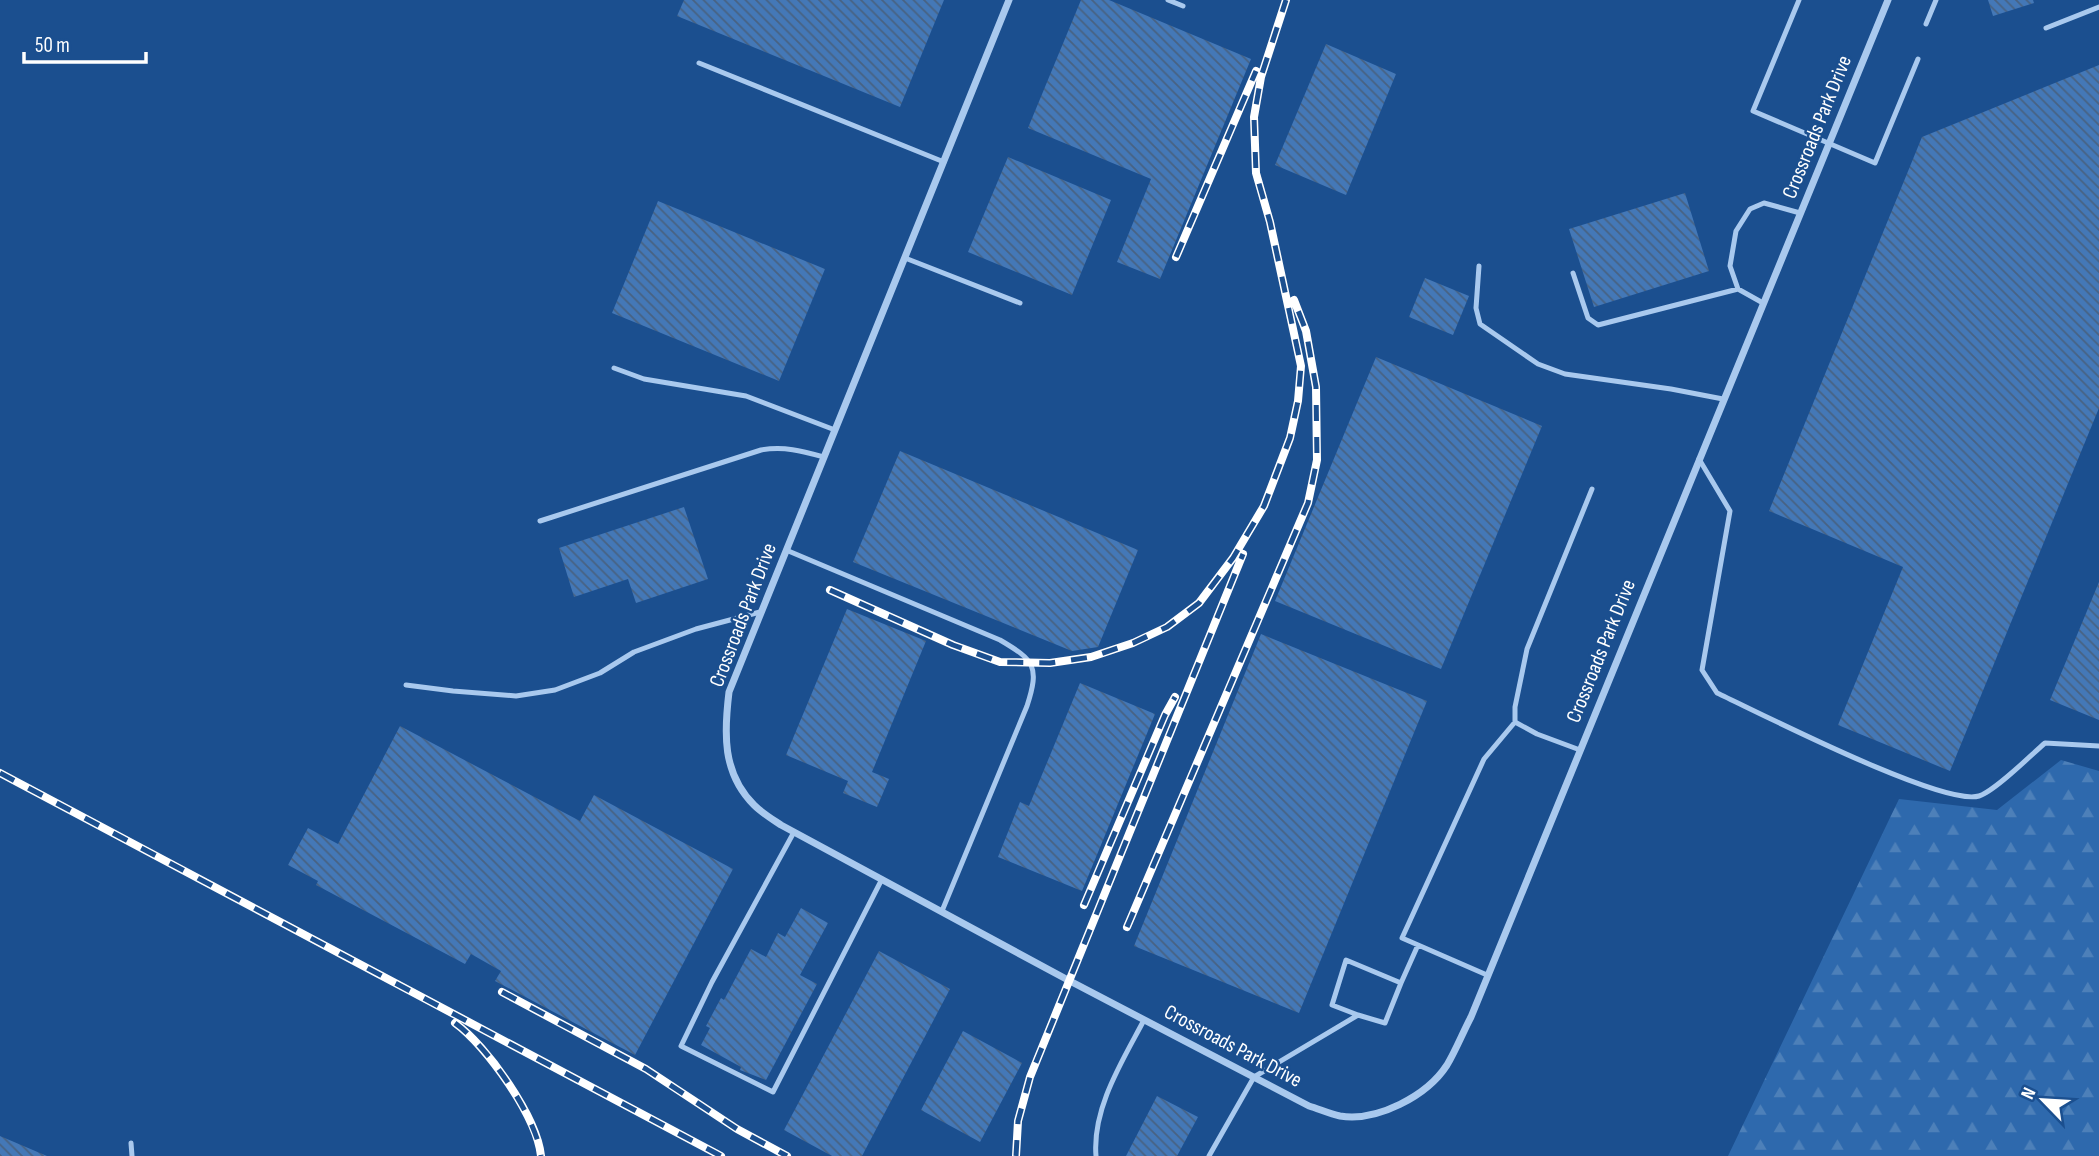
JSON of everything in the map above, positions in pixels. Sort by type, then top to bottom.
[{"type":"street","name":"Crossroads Park Drive","points":[[1009,0],[729,692],[725,729],[727,755],[736,782],[754,806],[794,832],[1309,1106],[1341,1116],[1363,1116],[1402,1104],[1428,1088],[1447,1065],[1487,975],[1888,0]]},
{"type":"lane","points":[[1168,0],[1183,6]]},
{"type":"lane","points":[[1799,0],[1753,111],[1875,163],[1918,59]]},
{"type":"lane","points":[[1926,24],[1937,0]]},
{"type":"lane","points":[[2046,28],[2099,7]]},
{"type":"lane","points":[[699,63],[944,162]]},
{"type":"lane","points":[[1763,303],[1738,289],[1730,266],[1736,231],[1750,209],[1764,203],[1800,213]]},
{"type":"lane","points":[[905,258],[1020,303]]},
{"type":"lane","points":[[1479,266],[1476,307],[1480,324],[1538,364],[1565,373],[1723,399]]},
{"type":"lane","points":[[1573,273],[1588,318],[1598,325],[1738,289]]},
{"type":"lane","points":[[614,368],[644,379],[746,396],[835,430]]},
{"type":"lane","points":[[540,521],[761,450],[796,449],[824,457]]},
{"type":"lane","points":[[1699,458],[1730,511],[1702,670],[1717,693],[1918,785],[1961,797],[1980,796],[2045,743],[2099,746]]},
{"type":"lane","points":[[1487,975],[1402,938],[1484,759],[1515,723],[1515,707],[1527,649],[1592,489]]},
{"type":"lane","points":[[786,550],[1000,639],[1031,663],[1034,671],[1033,689],[1027,706],[942,911]]},
{"type":"lane","points":[[406,684],[516,696],[555,690],[600,673],[634,652],[696,629],[760,612]]},
{"type":"lane","points":[[1515,723],[1580,750]]},
{"type":"lane","points":[[794,832],[712,982],[681,1046],[774,1092],[882,879]]},
{"type":"lane","points":[[1401,983],[1346,960],[1332,1005],[1385,1023],[1418,945]]},
{"type":"lane","points":[[1209,1156],[1254,1077],[1358,1015]]},
{"type":"lane","points":[[1096,1156],[1094,1140],[1104,1107],[1115,1076],[1144,1020]]},
{"type":"lane","points":[[131,1143],[132,1156]]},
{"type":"green space","points":[[2061,760],[2099,771],[2099,1156],[1728,1156],[1899,799],[1997,810]]},
{"type":"building","points":[[684,0],[944,0],[900,107],[677,16]]},
{"type":"building","points":[[1081,0],[1109,0],[1251,59],[1160,279],[1117,262],[1151,179],[1028,128]]},
{"type":"building","points":[[1988,0],[2033,0],[2034,3],[1993,16]]},
{"type":"building","points":[[1326,44],[1396,74],[1346,195],[1275,165]]},
{"type":"building","points":[[2099,65],[2099,408],[1950,771],[1838,725],[1903,567],[1769,511],[1922,137]]},
{"type":"building","points":[[1008,157],[1111,200],[1072,295],[968,252]]},
{"type":"building","points":[[1685,193],[1709,271],[1594,307],[1569,229]]},
{"type":"building","points":[[658,201],[825,269],[779,381],[612,313]]},
{"type":"building","points":[[1425,278],[1469,296],[1453,335],[1409,317]]},
{"type":"building","points":[[1376,357],[1542,426],[1441,669],[1275,601]]},
{"type":"building","points":[[900,451],[1138,550],[1098,647],[1072,651],[853,562]]},
{"type":"building","points":[[684,507],[708,579],[636,603],[628,579],[574,597],[559,548]]},
{"type":"building","points":[[2099,582],[2099,720],[2050,700]]},
{"type":"building","points":[[847,609],[926,641],[872,772],[889,779],[877,807],[843,793],[848,781],[786,755]]},
{"type":"building","points":[[1261,634],[1427,701],[1299,1013],[1134,946]]},
{"type":"building","points":[[1080,683],[1155,714],[1082,891],[998,857],[1020,802],[1029,806]]},
{"type":"building","points":[[400,726],[580,821],[594,795],[733,869],[635,1055],[495,981],[501,971],[471,954],[465,964],[316,885],[318,881],[288,865],[308,828],[338,844]]},
{"type":"building","points":[[801,908],[828,923],[800,975],[817,984],[766,1080],[740,1070],[741,1067],[701,1045],[710,1028],[706,1026],[721,998],[724,1000],[751,949],[766,957],[778,933],[785,937]]},
{"type":"building","points":[[879,951],[950,989],[862,1156],[832,1156],[784,1130]]},
{"type":"building","points":[[963,1031],[1022,1063],[980,1142],[921,1110]]},
{"type":"building","points":[[1157,1096],[1198,1117],[1177,1156],[1126,1156]]},
{"type":"building","points":[[0,1136],[47,1156],[0,1156]]},
{"type":"railway","points":[[830,590],[953,645],[1000,662],[1050,663],[1091,657],[1133,643],[1167,627],[1199,603],[1233,558],[1264,506],[1290,438],[1298,401],[1301,366],[1270,222],[1256,173],[1254,117],[1261,77],[1286,0]]},
{"type":"railway","points":[[1176,257],[1256,71]]},
{"type":"railway","points":[[1127,927],[1308,503],[1317,460],[1316,387],[1306,331],[1294,300]]},
{"type":"railway","points":[[1016,1156],[1018,1121],[1030,1077],[1243,554]]},
{"type":"railway","points":[[1084,905],[1175,697]]},
{"type":"railway","points":[[0,773],[721,1156]]},
{"type":"railway","points":[[502,992],[646,1069],[737,1129],[787,1156]]},
{"type":"railway","points":[[455,1023],[481,1048],[508,1084],[530,1122],[541,1156]]}]
